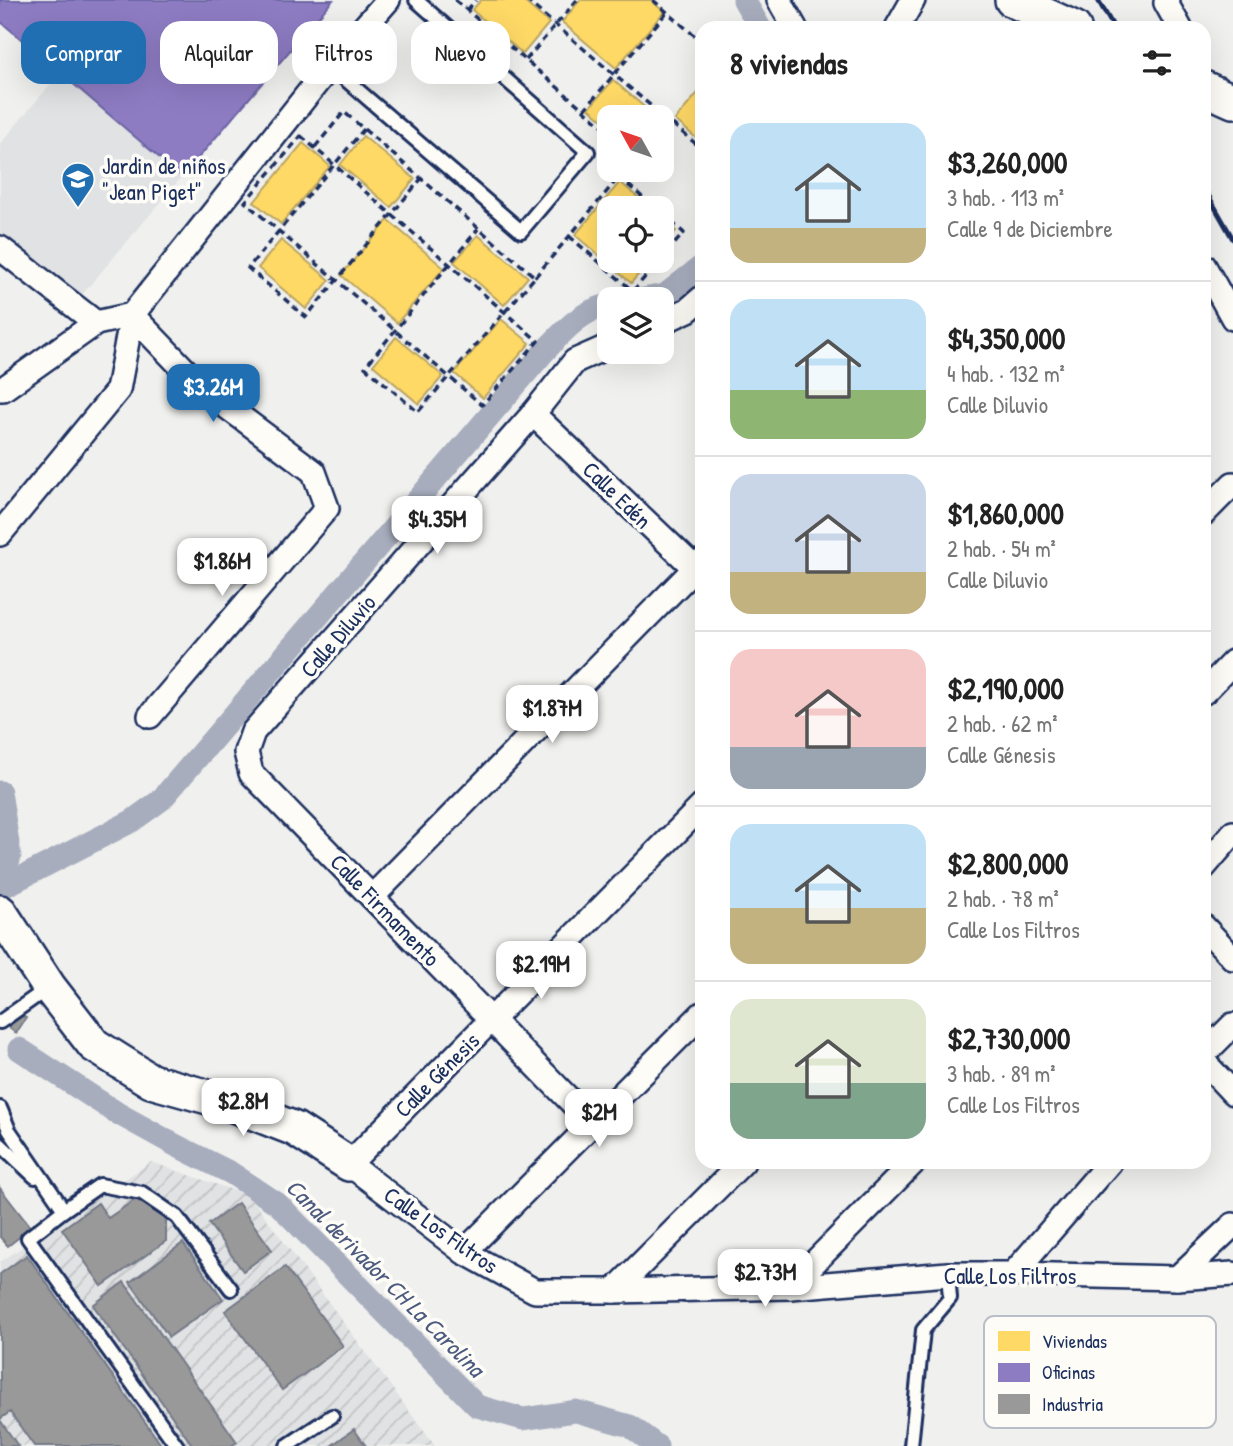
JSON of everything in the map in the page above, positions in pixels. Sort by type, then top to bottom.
[{"type":"street","points":[[370,21],[388,0]]},
{"type":"street","points":[[779,0],[791,21]]},
{"type":"street","points":[[901,21],[913,0]]},
{"type":"street","points":[[1012,0],[1058,21]]},
{"type":"street","points":[[1166,1],[1176,21]]},
{"type":"street","points":[[0,534],[118,390],[132,315],[316,84]]},
{"type":"street","points":[[1211,91],[1233,101]]},
{"type":"street","points":[[0,248],[96,323]]},
{"type":"street","points":[[674,316],[695,304]]},
{"type":"street","points":[[1212,304],[1233,318]]},
{"type":"street","points":[[0,389],[96,323],[132,315]]},
{"type":"street","points":[[132,315],[205,391],[314,472],[327,508],[150,716]]},
{"type":"street","name":"Calle Diluvio","points":[[246,752],[253,732],[533,414],[575,361],[597,351]]},
{"type":"street","name":"Calle Edén","points":[[533,414],[695,564]]},
{"type":"street","points":[[1211,506],[1233,484]]},
{"type":"street","points":[[372,897],[695,572]]},
{"type":"street","points":[[1211,685],[1233,662]]},
{"type":"street","name":"Calle Firmamento","points":[[246,752],[251,773],[593,1124]]},
{"type":"street","name":"Calle Génesis","points":[[349,1164],[695,813]]},
{"type":"street","points":[[1211,859],[1233,833]]},
{"type":"street","name":"Calle Los Filtros","points":[[0,912],[49,987],[94,1045],[151,1081],[226,1102],[295,1129],[349,1164],[464,1252],[535,1291],[790,1287],[948,1274],[1177,1278],[1233,1274]]},
{"type":"street","points":[[1211,934],[1233,958]]},
{"type":"street","points":[[464,1252],[695,1021]]},
{"type":"street","points":[[1211,1047],[1233,1025]]},
{"type":"street","points":[[1211,1069],[1233,1093]]},
{"type":"street","points":[[614,1291],[736,1169]]},
{"type":"street","points":[[790,1287],[907,1169]]},
{"type":"street","points":[[1013,1274],[1104,1169]]},
{"type":"street","points":[[1177,1278],[1233,1225]]},
{"type":"lane","points":[[351,84],[521,232],[588,152],[416,0]]},
{"type":"lane","points":[[0,1023],[49,987]]},
{"type":"lane","points":[[0,1108],[9,1130],[64,1210]]},
{"type":"lane","points":[[0,1144],[53,1195]]},
{"type":"lane","points":[[177,1446],[28,1238],[100,1185],[142,1193],[177,1217],[231,1289]]},
{"type":"lane","points":[[911,1446],[923,1330],[950,1298],[948,1274]]},
{"type":"lane","points":[[287,1446],[332,1416]]},
{"type":"path","points":[[454,0],[597,121]]},
{"type":"path","points":[[467,10],[476,0]]},
{"type":"path","points":[[526,0],[649,105]]},
{"type":"path","points":[[526,60],[577,0]]},
{"type":"path","points":[[653,0],[695,36]]},
{"type":"path","points":[[584,110],[667,12]]},
{"type":"path","points":[[315,147],[344,112],[535,277]]},
{"type":"path","points":[[674,126],[695,143]]},
{"type":"path","points":[[364,129],[248,268],[306,317],[421,179]]},
{"type":"path","points":[[302,136],[391,214],[538,341],[482,405],[245,202],[302,136]]},
{"type":"path","points":[[478,229],[365,367],[418,412],[615,182]]},
{"type":"path","points":[[625,182],[641,196]]},
{"type":"path","points":[[674,224],[684,233],[674,244]]},
{"type":"path","points":[[569,236],[597,260]]},
{"type":"path","points":[[612,273],[633,291],[648,273]]},
{"type":"shaded area","name":"Jardin de niños \"Jean Piget\"","points":[[51,84],[73,84],[182,177],[74,304],[0,241],[0,144]]},
{"type":"shaded area","points":[[151,1162],[250,1196],[435,1446],[0,1446],[0,1262]]},
{"type":"building: Viviendas","points":[[481,0],[522,0],[549,23],[523,54],[510,43],[510,21],[485,21],[472,10]]},
{"type":"building: Viviendas","points":[[580,0],[651,0],[664,12],[616,68],[562,22]]},
{"type":"building: Viviendas","points":[[613,80],[642,105],[597,105],[597,115],[589,108]]},
{"type":"building: Viviendas","points":[[695,96],[695,137],[675,120]]},
{"type":"building: Viviendas","points":[[363,136],[415,179],[391,207],[340,165]]},
{"type":"building: Viviendas","points":[[303,143],[330,166],[281,224],[254,202]]},
{"type":"building: Viviendas","points":[[620,182],[636,196],[608,196]]},
{"type":"building: Viviendas","points":[[597,209],[597,254],[575,235]]},
{"type":"building: Viviendas","points":[[388,220],[444,268],[397,323],[341,275]]},
{"type":"building: Viviendas","points":[[478,235],[528,277],[504,305],[454,262]]},
{"type":"building: Viviendas","points":[[281,240],[330,280],[306,309],[258,268]]},
{"type":"building: Viviendas","points":[[619,273],[640,273],[631,283]]},
{"type":"building: Viviendas","points":[[501,319],[530,343],[483,398],[454,373]]},
{"type":"building: Viviendas","points":[[396,337],[443,376],[419,404],[373,365]]},
{"type":"building: Oficinas","points":[[0,0],[333,0],[315,21],[292,21],[292,48],[278,64],[278,21],[160,21],[160,84],[261,84],[182,177],[74,84],[146,84],[146,21],[21,21],[21,39],[0,21]]},
{"type":"building: Industria","points":[[18,1013],[26,1018],[16,1033],[9,1028]]},
{"type":"building: Industria","points":[[0,1188],[31,1228],[8,1246],[0,1237]]},
{"type":"building: Industria","points":[[136,1199],[166,1219],[166,1241],[102,1286],[62,1229],[98,1203],[108,1218]]},
{"type":"building: Industria","points":[[238,1203],[272,1250],[243,1271],[209,1224]]},
{"type":"building: Industria","points":[[183,1243],[223,1299],[169,1337],[130,1282]]},
{"type":"building: Industria","points":[[27,1255],[162,1446],[34,1446],[10,1412],[0,1419],[0,1274]]},
{"type":"building: Industria","points":[[285,1267],[343,1346],[282,1390],[225,1311]]},
{"type":"building: Industria","points":[[124,1282],[237,1442],[231,1446],[193,1446],[93,1305]]},
{"type":"building: Industria","points":[[0,1420],[18,1446],[0,1446]]},
{"type":"building: Industria","points":[[354,1429],[366,1446],[331,1446]]},
{"type":"waterway","points":[[744,0],[756,21]]},
{"type":"waterway","points":[[674,288],[695,271]]},
{"type":"waterway","points":[[1,888],[132,821],[161,800],[544,352],[565,330],[597,309]]},
{"type":"waterway","points":[[0,792],[10,856],[2,886]]},
{"type":"waterway","name":"Canal derivador CH La Carolina","points":[[19,1049],[117,1113],[231,1173],[278,1204],[477,1406],[523,1419],[576,1411],[630,1426],[657,1446]]},
{"type":"railway","points":[[1098,0],[1110,21]]},
{"type":"railway","points":[[1211,200],[1233,239]]},
{"type":"place","name":"Jardin de niños \"Jean Piget\"","points":[[78,209]]}]
